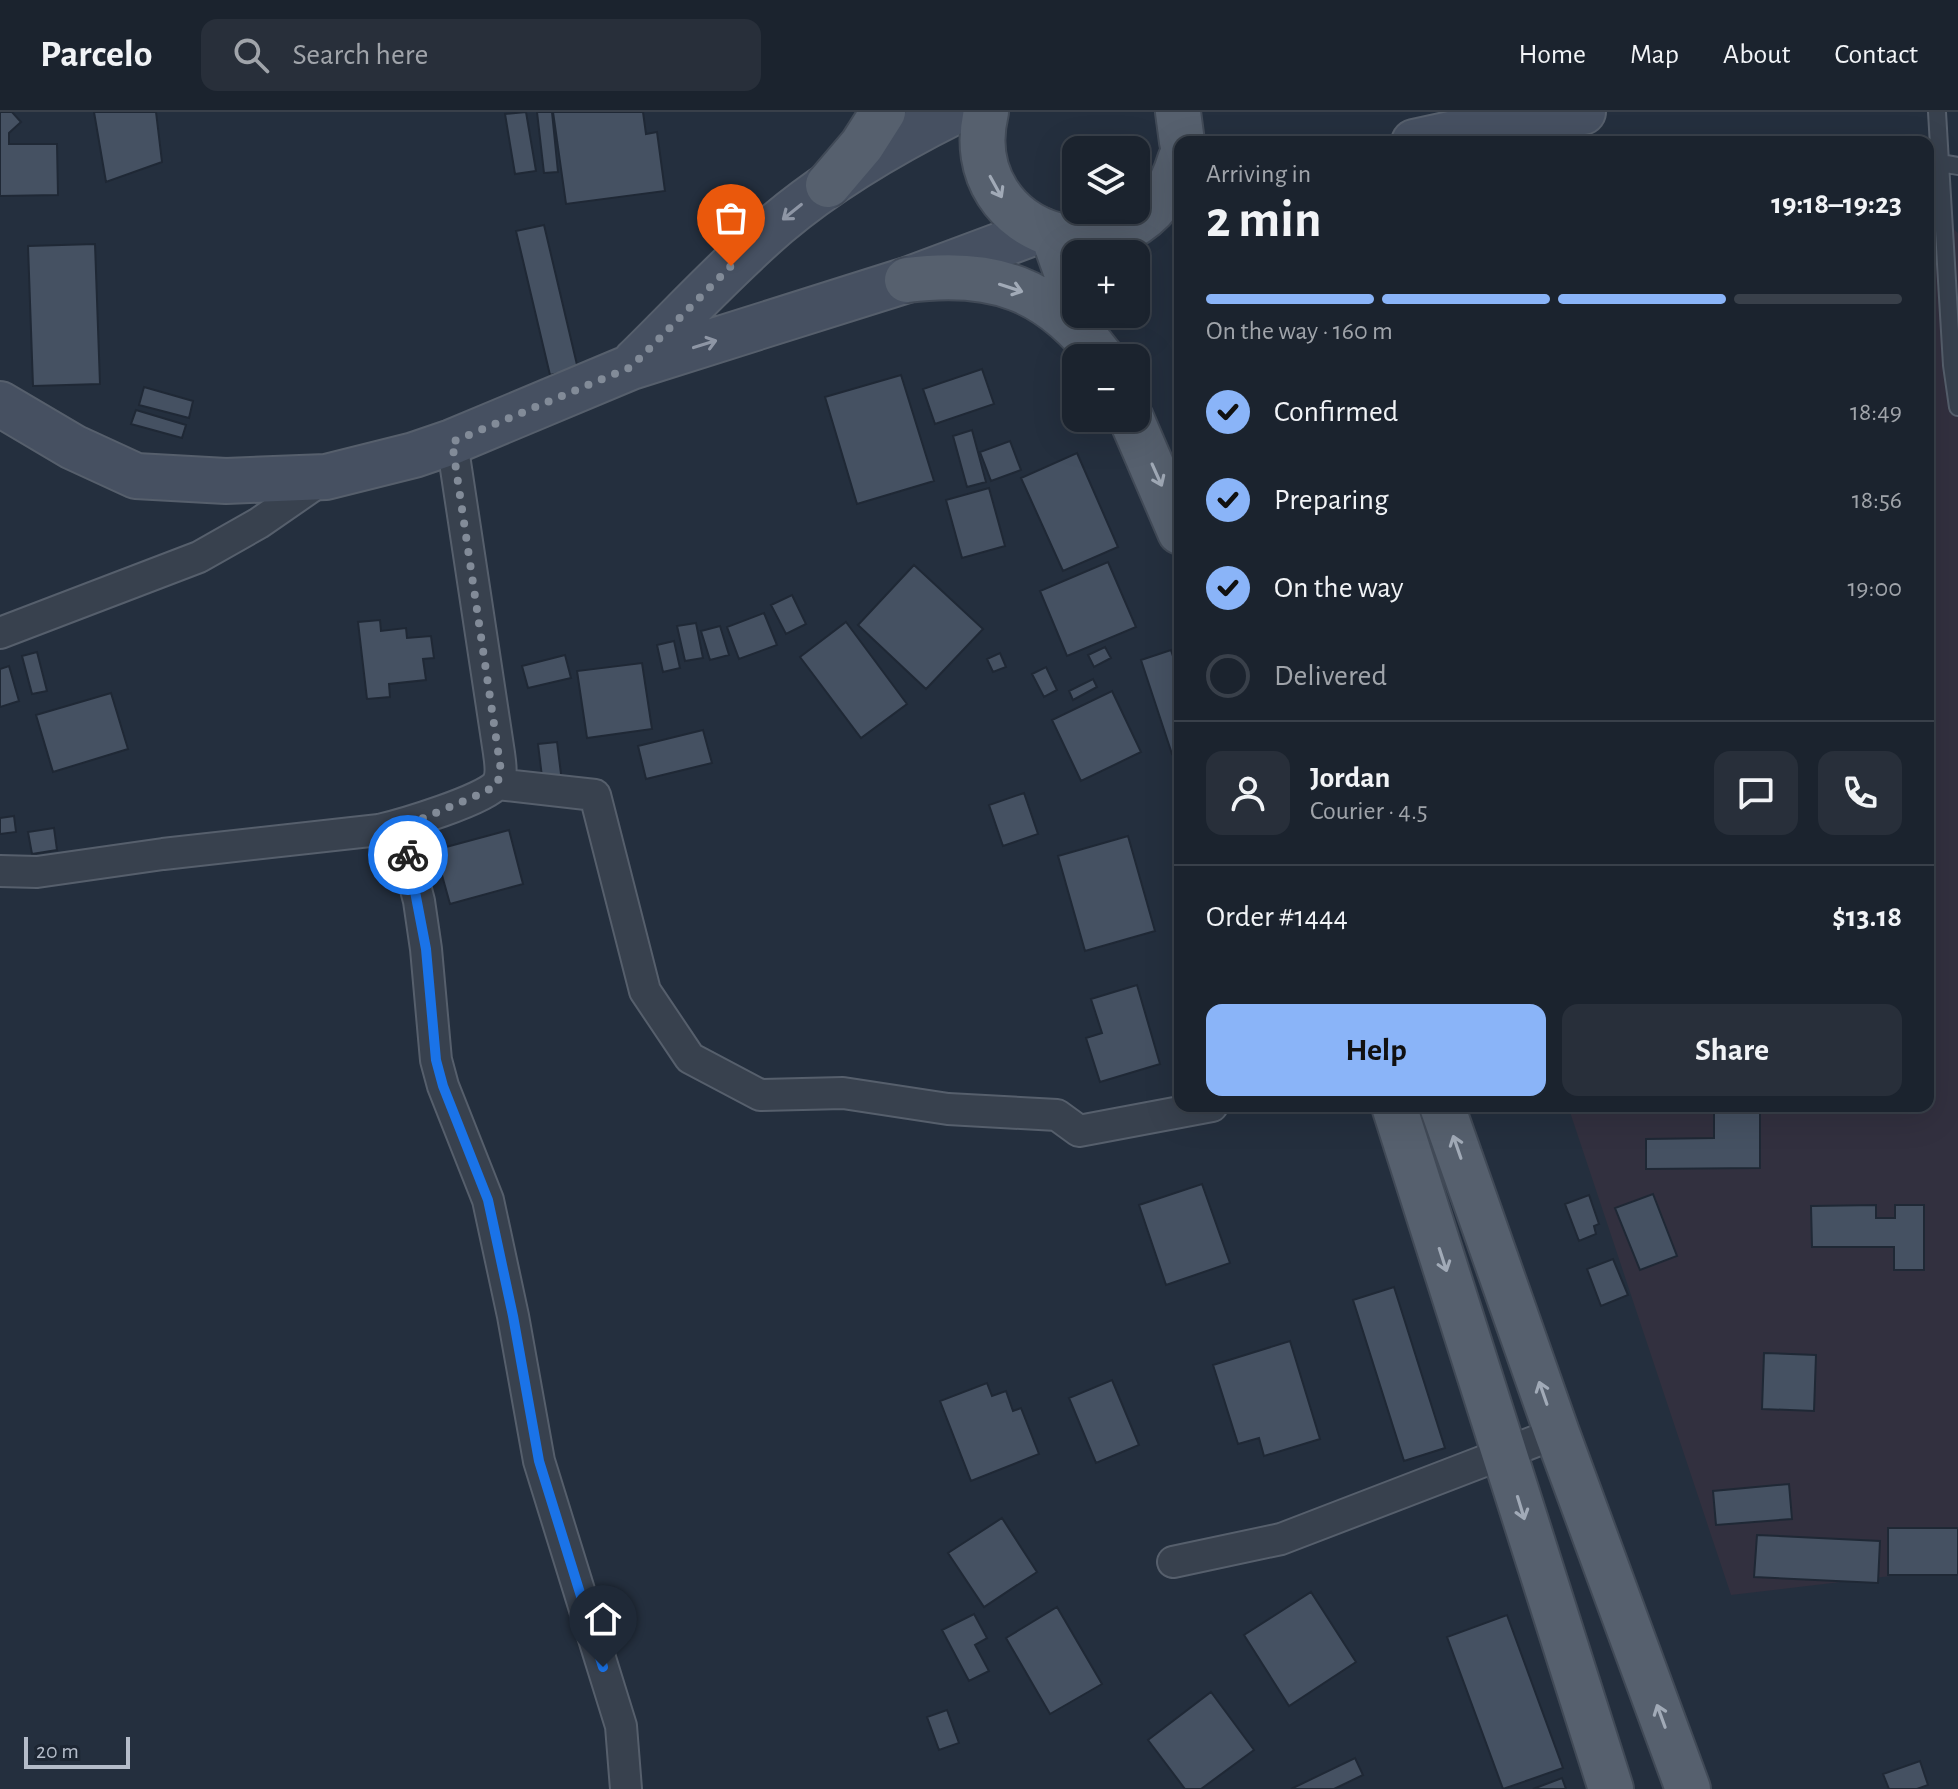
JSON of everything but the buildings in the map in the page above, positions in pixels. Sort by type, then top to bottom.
[{"type":"main road","points":[[828,185],[862,145],[883,112]]},
{"type":"main road","points":[[986,112],[982,138],[992,182],[1005,202],[1021,218],[1047,233],[1082,239],[1110,236],[1145,218],[1173,197]]},
{"type":"main road","points":[[1178,112],[1181,136]]},
{"type":"main road","points":[[1047,233],[1062,268]]},
{"type":"main road","points":[[907,280],[945,275],[984,279],[1021,290],[1055,309],[1092,344]]},
{"type":"main road","points":[[1137,432],[1174,518]]},
{"type":"main road","points":[[1396,1112],[1611,1789]]},
{"type":"main road","points":[[1444,1112],[1557,1433],[1688,1789]]},
{"type":"street","points":[[631,367],[754,244],[828,185],[954,112]]},
{"type":"street","points":[[1441,136],[1583,112]]},
{"type":"street","points":[[0,404],[73,447],[136,476],[226,481],[326,477],[414,455],[631,367],[1047,233]]},
{"type":"street","points":[[0,871],[37,872],[163,854],[379,830],[414,822],[497,784],[501,771],[499,753],[452,442]]},
{"type":"street","points":[[0,633],[199,557],[259,523],[326,477]]},
{"type":"street","points":[[497,784],[595,795],[645,991],[690,1058],[760,1095],[843,1093],[948,1109],[1057,1115],[1079,1131],[1180,1112]]},
{"type":"street","points":[[414,822],[408,859],[419,901],[426,949],[436,1060],[443,1086],[488,1200],[539,1461],[621,1726],[626,1789]]},
{"type":"street","points":[[1173,1562],[1281,1539],[1557,1433]]},
{"type":"lane","points":[[1937,112],[1952,365],[1958,407]]},
{"type":"lane","points":[[1941,163],[1958,166]]},
{"type":"shaded area","points":[[1934,211],[1958,233],[1958,1568],[1731,1595],[1570,1112],[1934,1112]]},
{"type":"way so far","points":[[408,855],[414,822],[485,792],[497,784],[501,771],[452,442],[631,367],[731,266]]},
{"type":"route","points":[[408,855],[426,949],[436,1060],[443,1086],[488,1200],[539,1461],[603,1667]]}]
